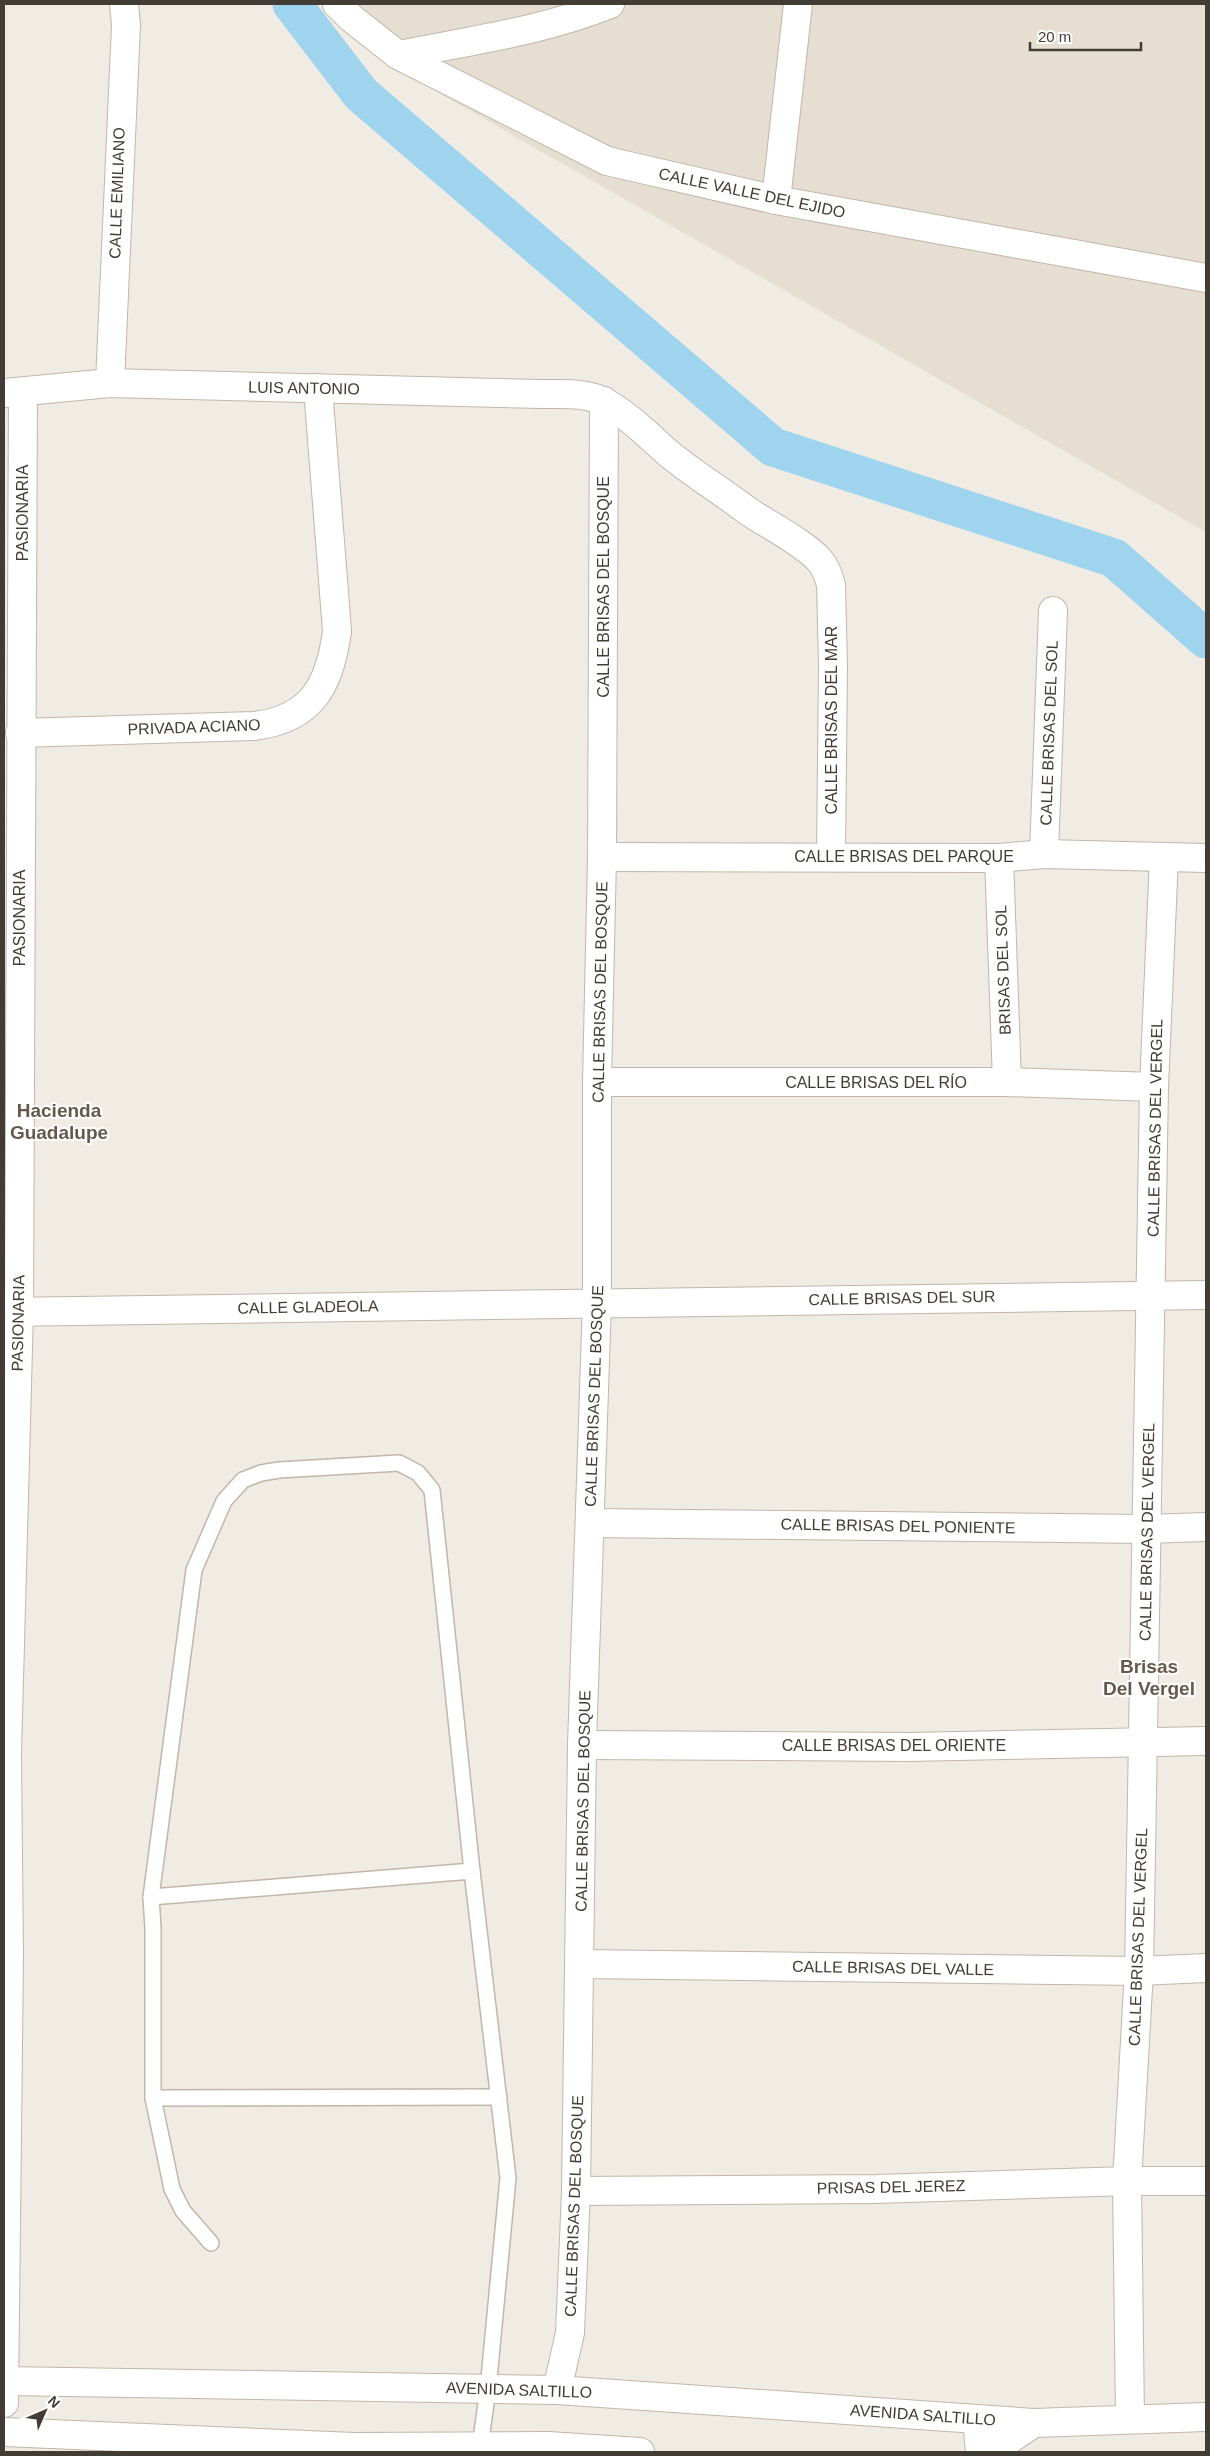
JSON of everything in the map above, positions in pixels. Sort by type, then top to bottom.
[{"type":"street","name":"CALLE EMILIANO","points":[[110,383],[126,25],[124,4]]},
{"type":"street","name":"CALLE VALLE DEL EJIDO","points":[[337,4],[351,18],[398,55],[607,161],[776,200],[1206,278]]},
{"type":"street","points":[[398,55],[526,30],[578,17],[610,4]]},
{"type":"street","points":[[776,200],[798,4]]},
{"type":"street","name":"LUIS ANTONIO","points":[[13,393],[110,383],[579,395],[604,401]]},
{"type":"street","name":"PRIVADA ACIANO","points":[[20,733],[254,726],[277,724],[303,710],[321,687],[334,657],[337,630],[318,388]]},
{"type":"street","name":"PASIONARIA","points":[[4,2388],[5,1754],[12,1312],[11,1082],[20,733],[13,393]]},
{"type":"street","name":"CALLE BRISAS DEL MAR","points":[[604,401],[636,423],[669,453],[769,526],[806,548],[821,561],[831,585],[833,666],[831,856]]},
{"type":"street","name":"CALLE BRISAS DEL BOSQUE","points":[[557,2390],[570,2333],[576,2191],[581,1964],[582,1745],[597,1302],[597,1082],[602,857],[604,401]]},
{"type":"street","name":"CALLE BRISAS DEL SOL","points":[[1044,854],[1053,611]]},
{"type":"street","name":"CALLE BRISAS DEL PARQUE","points":[[602,857],[831,856],[999,858],[1044,854],[1206,858]]},
{"type":"street","name":"CALLE BRISAS DEL VERGEL","points":[[1130,2418],[1127,2181],[1139,1971],[1154,1087],[1164,856]]},
{"type":"street","name":"BRISAS DEL SOL","points":[[999,858],[1007,1082]]},
{"type":"street","name":"CALLE BRISAS DEL RÍO","points":[[597,1082],[1007,1082],[1154,1087]]},
{"type":"street","name":"CALLE BRISAS DEL SUR","points":[[597,1302],[1206,1295]]},
{"type":"street","name":"CALLE GLADEOLA","points":[[12,1312],[597,1302]]},
{"type":"street","name":"CALLE BRISAS DEL PONIENTE","points":[[590,1523],[1147,1529],[1206,1527]]},
{"type":"street","name":"CALLE BRISAS DEL ORIENTE","points":[[582,1745],[909,1747],[1206,1742]]},
{"type":"street","name":"CALLE BRISAS DEL VALLE","points":[[581,1964],[1139,1971],[1206,1968]]},
{"type":"street","name":"PRISAS DEL JEREZ","points":[[576,2191],[876,2189],[1127,2181],[1206,2181]]},
{"type":"street","name":"AVENIDA SALTILLO","points":[[4,2388],[557,2390],[1034,2423],[1130,2418],[1206,2417]]},
{"type":"street","points":[[977,2419],[980,2452]]},
{"type":"street","name":"AVENIDA SALTILLO","points":[[991,2452],[1034,2423]]},
{"type":"street","points":[[4,2432],[354,2447],[548,2446],[640,2452]]},
{"type":"lane","points":[[211,2243],[183,2211],[172,2189],[153,2098],[153,1928],[151,1897],[194,1570],[224,1501],[243,1480],[261,1473],[279,1470],[399,1463],[418,1473],[432,1490],[472,1871],[508,2178],[488,2389],[480,2447]]},
{"type":"lane","points":[[151,1897],[472,1871]]},
{"type":"lane","points":[[153,2098],[499,2097]]},
{"type":"shaded area","points":[[332,4],[1206,4],[1206,532],[378,58]]},
{"type":"waterway","points":[[292,4],[361,94],[773,447],[1114,558],[1206,639]]},
{"type":"district","name":"Hacienda Guadalupe","points":[[59,1121]]},
{"type":"district","name":"Brisas Del Vergel","points":[[1149,1677]]}]
